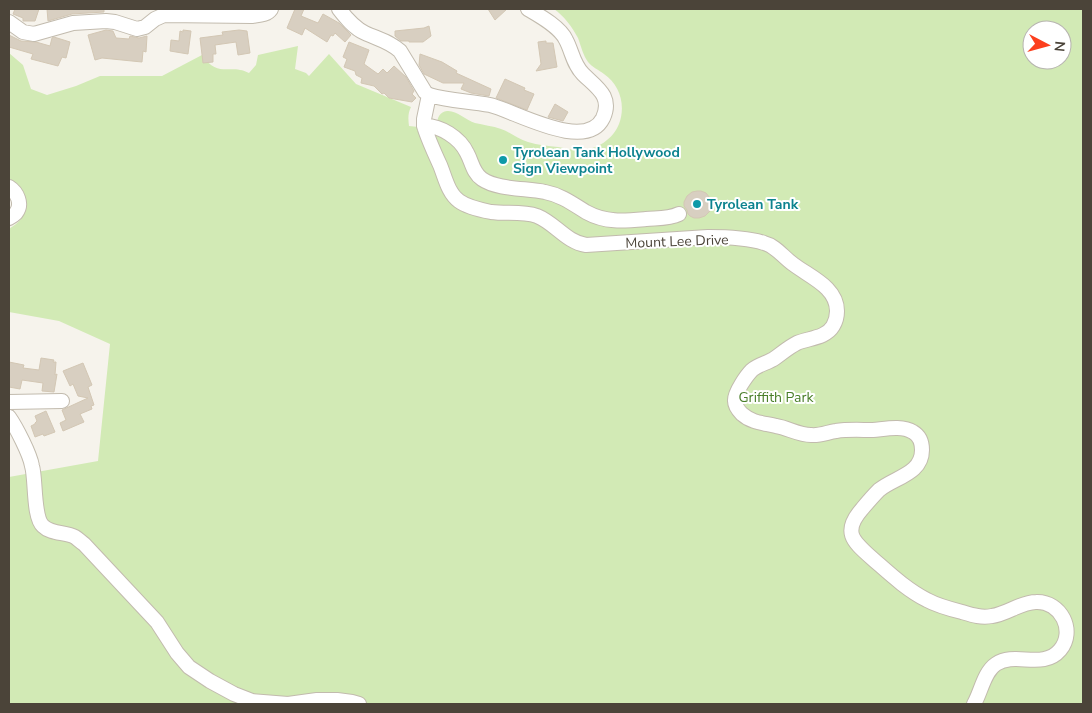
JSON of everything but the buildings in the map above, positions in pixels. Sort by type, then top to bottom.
[{"type":"street","points":[[9,22],[23,32],[34,34],[74,24],[106,21],[137,29],[145,27],[164,15],[252,16],[262,15],[270,9]]},
{"type":"street","points":[[339,9],[359,30],[395,46],[425,92],[429,95],[442,99],[491,106],[553,128],[576,132],[595,127],[604,116],[606,102],[604,96],[578,69],[563,34],[528,9]]},
{"type":"street","points":[[429,95],[424,126],[440,129],[462,145],[476,173],[480,178],[490,183],[555,194],[597,217],[613,221],[669,218],[680,214]]},
{"type":"street","name":"Mount Lee Drive","points":[[424,126],[450,190],[463,204],[491,212],[537,216],[571,240],[580,244],[591,245],[708,237],[760,242],[772,246],[794,265],[829,290],[836,302],[837,309],[836,322],[832,328],[822,335],[796,344],[773,360],[753,369],[737,392],[734,402],[741,413],[750,420],[809,435],[844,430],[902,428],[912,431],[922,444],[922,454],[918,465],[910,472],[878,491],[855,517],[851,527],[852,536],[856,542],[868,555],[905,586],[937,605],[984,617],[1002,614],[1034,602],[1047,603],[1060,612],[1064,619],[1066,635],[1060,650],[1054,656],[1047,659],[1008,660],[993,666],[988,672],[974,704]]},
{"type":"street","points":[[9,187],[18,195],[19,203],[17,212],[9,218]]},
{"type":"street","points":[[9,402],[62,401]]},
{"type":"street","points":[[9,419],[29,456],[32,466],[38,518],[42,525],[49,530],[76,538],[84,544],[158,622],[177,653],[189,667],[234,694],[252,701],[288,704],[317,700],[337,700],[359,704]]},
{"type":"green space","name":"Griffith Park","points":[[554,9],[1083,9],[1083,704],[9,704],[9,477],[98,461],[110,344],[59,321],[9,312],[9,229],[21,219],[26,207],[26,201],[19,186],[9,179],[9,53],[23,65],[31,89],[47,95],[100,76],[162,76],[202,55],[213,67],[242,70],[249,73],[256,65],[258,55],[298,46],[295,69],[309,76],[329,54],[356,84],[411,107],[408,116],[409,126],[438,129],[437,123],[440,115],[450,111],[475,123],[504,130],[528,142],[580,150],[598,146],[609,139],[619,124],[622,103],[618,90],[610,79],[588,62],[576,34],[568,22]]},
{"type":"place","name":"Tyrolean Tank Hollywood Sign Viewpoint","points":[[503,160]]},
{"type":"place","name":"Tyrolean Tank","points":[[697,204]]}]
